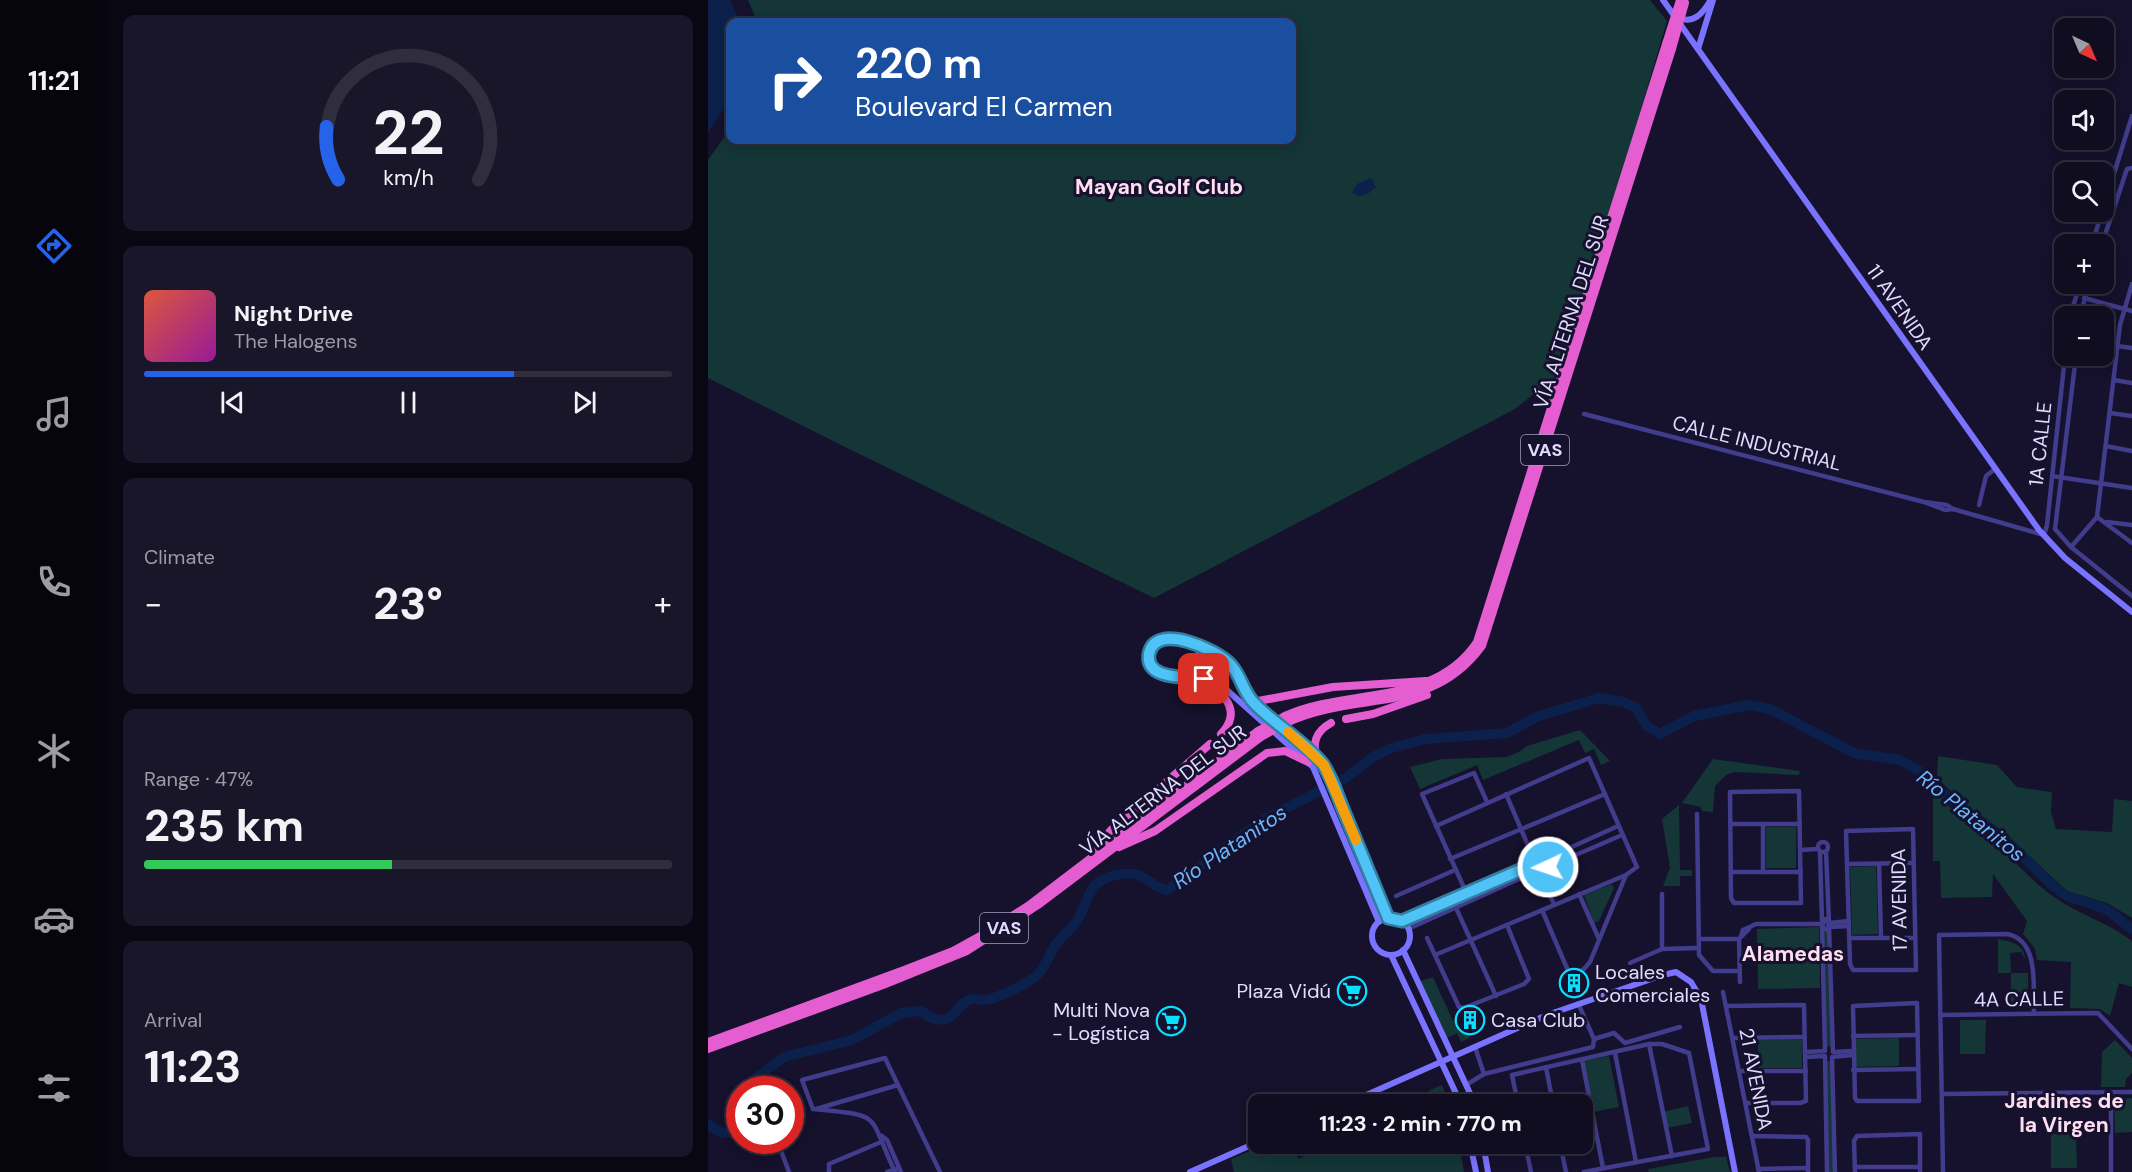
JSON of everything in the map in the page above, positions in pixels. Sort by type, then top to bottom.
[{"type":"highway","name":"VÍA ALTERNA DEL SUR","points":[[708,1042],[953,951],[1019,912],[1260,734],[1287,719],[1328,702],[1401,690],[1434,681],[1458,665],[1480,635],[1684,1]]},
{"type":"highway","name":"VÍA ALTERNA DEL SUR","points":[[1287,719],[1330,707],[1403,697],[1429,689],[1454,676],[1481,648],[1669,46]]},
{"type":"highway","points":[[1346,719],[1373,714],[1439,690],[1468,668],[1481,648]]},
{"type":"highway","points":[[1204,679],[1220,691],[1229,702],[1231,720],[1221,734]]},
{"type":"highway","points":[[1253,702],[1333,687],[1396,681],[1434,681]]},
{"type":"highway","points":[[1318,760],[1314,748],[1317,736],[1331,723]]},
{"type":"highway","name":"VÍA ALTERNA DEL SUR","points":[[708,1049],[891,982],[967,951],[1029,911],[1260,734]]},
{"type":"highway","points":[[1091,857],[1111,830],[1210,744]]},
{"type":"highway","points":[[1112,849],[1155,831],[1267,753],[1285,751],[1308,762]]},
{"type":"main road","name":"11 AVENIDA","points":[[1663,0],[1995,469],[2044,534],[2072,564],[2132,612]]},
{"type":"main road","points":[[1674,15],[1684,20],[1695,18],[1712,0]]},
{"type":"main road","points":[[1698,49],[1712,0]]},
{"type":"main road","points":[[1379,922],[1331,803],[1317,774],[1308,762],[1219,683],[1158,673],[1152,667],[1149,658],[1152,646],[1163,639],[1210,649],[1228,662],[1239,674],[1253,702],[1318,760],[1325,769],[1339,800],[1388,918]]},
{"type":"main road","points":[[1193,678],[1200,661],[1195,644]]},
{"type":"main road","points":[[1388,918],[1402,921],[1408,929],[1409,938],[1403,950],[1391,955],[1380,952],[1373,943],[1373,931],[1379,922],[1388,918]]},
{"type":"main road","points":[[1403,950],[1470,1094]]},
{"type":"main road","points":[[1391,955],[1456,1094]]},
{"type":"main road","points":[[1369,1094],[1578,1003],[1669,973],[1679,973],[1691,982],[1701,999],[1735,1172]]},
{"type":"main road","points":[[1190,1172],[1248,1146]]},
{"type":"main road","points":[[1472,1154],[1476,1172]]},
{"type":"main road","points":[[1485,1154],[1488,1172]]},
{"type":"street","points":[[2114,176],[2132,116]]},
{"type":"street","points":[[2105,234],[2127,169],[2132,168]]},
{"type":"street","points":[[2072,547],[2097,517],[2117,346],[2124,309],[2132,284]]},
{"type":"street","points":[[2082,306],[2085,294]]},
{"type":"street","points":[[2084,298],[2132,311]]},
{"type":"street","points":[[2117,346],[2132,348]]},
{"type":"street","name":"1A CALLE","points":[[2044,534],[2064,366]]},
{"type":"street","points":[[2075,366],[2055,529],[2072,547],[2132,596]]},
{"type":"street","points":[[2114,380],[2132,383]]},
{"type":"street","points":[[2110,413],[2132,416]]},
{"type":"street","name":"CALLE INDUSTRIAL","points":[[1584,414],[2044,534]]},
{"type":"street","points":[[2106,446],[2132,451]]},
{"type":"street","points":[[1977,516],[1986,476],[1995,469]]},
{"type":"street","points":[[2052,476],[2132,488]]},
{"type":"street","points":[[2097,517],[2132,543]]},
{"type":"street","points":[[2104,521],[2132,525]]},
{"type":"street","points":[[1435,955],[1626,875],[1637,867],[1589,758],[1436,826]]},
{"type":"street","points":[[1469,899],[1422,794],[1474,773],[1487,802]]},
{"type":"street","points":[[1799,791],[1800,824],[1801,903],[1739,904],[1732,900],[1730,792],[1799,791]]},
{"type":"street","points":[[1506,794],[1533,857]]},
{"type":"street","points":[[1450,859],[1605,794]]},
{"type":"street","points":[[1697,814],[1699,955],[1713,971],[1739,970]]},
{"type":"street","points":[[1730,824],[1800,824]]},
{"type":"street","points":[[1763,824],[1763,872]]},
{"type":"street","points":[[1545,859],[1618,826]]},
{"type":"street","name":"17 AVENIDA","points":[[1847,864],[1846,831],[1913,830],[1916,970],[1857,971],[1852,969],[1849,938]]},
{"type":"street","points":[[1541,876],[1548,867],[1622,835]]},
{"type":"street","points":[[1800,849],[1821,850]]},
{"type":"street","points":[[1821,850],[1827,1172]]},
{"type":"street","points":[[1821,850],[1829,925],[1835,1172]]},
{"type":"street","points":[[1533,857],[1540,856],[1545,859],[1548,867]]},
{"type":"street","points":[[1402,921],[1527,867],[1533,857]]},
{"type":"street","points":[[1914,863],[1847,864],[1849,938],[1915,938]]},
{"type":"street","points":[[1879,864],[1881,938]]},
{"type":"street","points":[[1527,867],[1530,874]]},
{"type":"street","points":[[1396,896],[1455,870]]},
{"type":"street","points":[[1731,872],[1801,872]]},
{"type":"street","points":[[1408,929],[1469,899],[1530,874],[1541,876]]},
{"type":"street","points":[[1542,910],[1569,973],[1573,974],[1583,970],[1590,962],[1626,875]]},
{"type":"street","points":[[1541,876],[1554,904]]},
{"type":"street","points":[[1580,894],[1599,939]]},
{"type":"street","points":[[1662,894],[1662,949]]},
{"type":"street","points":[[1452,899],[1496,996]]},
{"type":"street","points":[[1427,910],[1430,918]]},
{"type":"street","points":[[1822,924],[1825,930],[1829,925],[1849,923]]},
{"type":"street","points":[[1740,982],[1742,931],[1756,924],[1822,924]]},
{"type":"street","points":[[1427,938],[1459,1007],[1469,1008],[1524,984],[1529,977],[1507,925]]},
{"type":"street","points":[[1943,1172],[1939,935],[2007,934],[2017,937],[2025,945],[2031,958],[2034,1013]]},
{"type":"street","points":[[1700,939],[1740,937]]},
{"type":"street","points":[[1630,963],[1662,949],[1698,948]]},
{"type":"street","name":"21 AVENIDA","points":[[1723,992],[1759,1170]]},
{"type":"street","points":[[1466,1085],[1484,1074],[1593,1047],[1594,1040],[1578,1003]]},
{"type":"street","points":[[1917,1003],[1917,1035],[1919,1101],[1859,1102],[1854,1098],[1852,1009],[1856,1004],[1917,1003]]},
{"type":"street","points":[[1726,1006],[1804,1005],[1807,1097],[1805,1102],[1746,1103]]},
{"type":"street","name":"4A CALLE","points":[[1941,1015],[2098,1014],[2132,1049]]},
{"type":"street","points":[[1594,1040],[1614,1033],[1625,1043],[1680,1027]]},
{"type":"street","points":[[1852,1036],[1917,1035]]},
{"type":"street","points":[[1733,1038],[1805,1037]]},
{"type":"street","points":[[1649,1044],[1672,1156]]},
{"type":"street","points":[[1516,1094],[1512,1075],[1649,1044],[1662,1044],[1689,1053],[1708,1149],[1584,1172]]},
{"type":"street","points":[[1475,1047],[1484,1074]]},
{"type":"street","points":[[1825,1054],[1829,1048],[1833,1054]]},
{"type":"street","points":[[1615,1053],[1636,1162]]},
{"type":"street","points":[[1825,1054],[1829,1059],[1833,1054],[1853,1053]]},
{"type":"street","points":[[1805,1055],[1825,1054]]},
{"type":"street","points":[[813,1109],[802,1080],[885,1058],[940,1172]]},
{"type":"street","points":[[1582,1060],[1603,1168]]},
{"type":"street","points":[[1546,1067],[1551,1094]]},
{"type":"street","points":[[1853,1070],[1918,1070]]},
{"type":"street","points":[[1739,1071],[1806,1071]]},
{"type":"street","points":[[813,1109],[898,1085]]},
{"type":"street","points":[[2111,1092],[2111,1172]]},
{"type":"street","points":[[1942,1094],[2132,1092]]},
{"type":"street","points":[[813,1109],[862,1114],[873,1121],[897,1170],[887,1172]]},
{"type":"street","points":[[1920,1134],[1920,1169],[1855,1170],[1854,1141],[1859,1135],[1920,1134]]},
{"type":"street","points":[[1753,1136],[1803,1136],[1808,1141],[1808,1170],[1759,1170]]},
{"type":"street","points":[[829,1172],[829,1164],[883,1139]]},
{"type":"street","points":[[782,1154],[789,1172]]},
{"type":"street","points":[[1527,1154],[1531,1172]]},
{"type":"street","points":[[1562,1154],[1566,1172]]},
{"type":"green space","name":"Mayan Golf Club","points":[[748,0],[1650,0],[1667,21],[1564,370],[1515,409],[1154,598],[708,378],[708,160],[726,135],[726,144],[1296,144],[1296,18],[755,18]]},
{"type":"green space","points":[[1580,730],[1610,761],[1601,765],[1594,749],[1585,753],[1579,740],[1483,780],[1477,765],[1420,789],[1410,767],[1442,759],[1506,757],[1527,746]]},
{"type":"green space","points":[[1938,756],[1997,765],[2017,787],[2052,792],[2051,812],[2056,829],[2112,832],[2114,799],[2132,801],[2132,918],[2107,903],[2067,891],[1999,828],[1963,803],[1937,778]]},
{"type":"green space","points":[[1713,759],[1800,771],[1799,775],[1734,772],[1726,775],[1715,786],[1713,812],[1702,811],[1701,807],[1682,803]]},
{"type":"green space","points":[[1933,788],[1953,810],[1991,840],[2050,894],[2069,907],[2114,929],[2132,941],[2132,987],[2119,983],[2110,1016],[2100,1009],[2070,1008],[2071,962],[2037,960],[2035,949],[2023,934],[2027,921],[1993,874],[1992,897],[1941,898],[1940,861],[1933,861]]},
{"type":"green space","points":[[1679,805],[1680,870],[1692,870],[1692,876],[1680,876],[1680,886],[1663,886],[1670,868],[1662,819]]},
{"type":"green space","points":[[1766,827],[1796,827],[1796,868],[1766,868]]},
{"type":"green space","name":"Alamedas","points":[[1876,866],[1878,934],[1852,935],[1850,867]]},
{"type":"green space","points":[[1612,884],[1614,888],[1599,921],[1594,923],[1584,895]]},
{"type":"green space","name":"Alamedas","points":[[1819,927],[1820,988],[1758,989],[1757,929]]},
{"type":"green space","points":[[1823,932],[1828,932],[1832,1046],[1826,1047]]},
{"type":"green space","points":[[1998,939],[2016,944],[2024,954],[2025,959],[2021,952],[2010,953],[2011,973],[1998,973]]},
{"type":"green space","points":[[2011,973],[2028,973],[2028,1006],[2011,1006]]},
{"type":"green space","points":[[1433,977],[1453,1021],[1460,1018],[1462,1022],[1458,1024],[1460,1030],[1465,1029],[1470,1038],[1461,1042],[1457,1033],[1447,1038],[1420,981]]},
{"type":"green space","points":[[1960,1020],[1986,1020],[1985,1054],[1960,1054]]},
{"type":"green space","points":[[1899,1038],[1899,1066],[1855,1067],[1855,1039]]},
{"type":"green space","points":[[1758,1040],[1802,1040],[1802,1068],[1758,1068]]},
{"type":"green space","points":[[2115,1040],[2132,1058],[2132,1073],[2126,1079],[2125,1087],[2101,1087],[2102,1052]]},
{"type":"green space","points":[[1609,1056],[1619,1107],[1593,1112],[1593,1094],[1589,1094],[1583,1061]]},
{"type":"green space","points":[[1826,1061],[1832,1061],[1834,1172],[1828,1172]]},
{"type":"green space","points":[[1442,1085],[1446,1094],[1426,1094]]},
{"type":"green space","points":[[2132,1098],[2132,1132],[2115,1133],[2114,1099]]},
{"type":"green space","points":[[1688,1106],[1692,1123],[1667,1128],[1663,1112]]},
{"type":"green space","points":[[2076,1133],[2077,1168],[2051,1168],[2051,1134]]},
{"type":"green space","points":[[1248,1152],[1248,1154],[1297,1154],[1298,1159],[1309,1154],[1461,1154],[1464,1172],[1234,1172],[1231,1159]]},
{"type":"green space","points":[[1714,1157],[1726,1157],[1730,1172],[1649,1172],[1648,1169]]},
{"type":"water","points":[[708,0],[730,0],[738,18],[726,18],[726,106],[708,132]]},
{"type":"water","points":[[1371,178],[1376,187],[1369,193],[1359,197],[1352,193],[1357,184]]},
{"type":"waterway","name":"Río Platanitos","points":[[758,1076],[784,1057],[852,1040],[901,1013],[921,1011],[939,1020],[945,1019],[969,1000],[983,1000],[1003,995],[1036,976],[1042,970],[1055,945],[1077,921],[1090,893],[1099,882],[1126,873],[1140,876],[1167,890],[1263,820],[1346,778],[1373,757],[1391,748],[1426,739],[1507,733],[1536,717],[1599,698],[1624,702],[1636,708],[1647,726],[1660,734],[1694,716],[1749,705],[1770,709],[1854,753],[1900,760],[1923,773],[1953,802],[2001,835],[2053,886],[2067,896],[2106,909],[2132,929]]},
{"type":"waterway","name":"Río Platanitos","points":[[708,1125],[726,1132]]},
{"type":"slow traffic","points":[[1288,732],[1324,765],[1356,840]]},
{"type":"place","name":"Locales Comerciales","points":[[1574,983]]},
{"type":"place","name":"Plaza Vidú","points":[[1352,991]]},
{"type":"place","name":"Casa Club","points":[[1470,1020]]},
{"type":"place","name":"Multi Nova - Logística","points":[[1171,1021]]},
{"type":"district","name":"Mayan Golf Club","points":[[1159,187]]},
{"type":"district","name":"Alamedas","points":[[1793,954]]},
{"type":"district","name":"Jardines de la Virgen","points":[[2064,1113]]},
{"type":"route","points":[[1204,679],[1158,673],[1150,664],[1152,646],[1163,639],[1169,639],[1195,644],[1218,654],[1236,670],[1253,702],[1323,764],[1388,918],[1402,921],[1527,867],[1528,872],[1537,877],[1546,873],[1548,867]]}]
